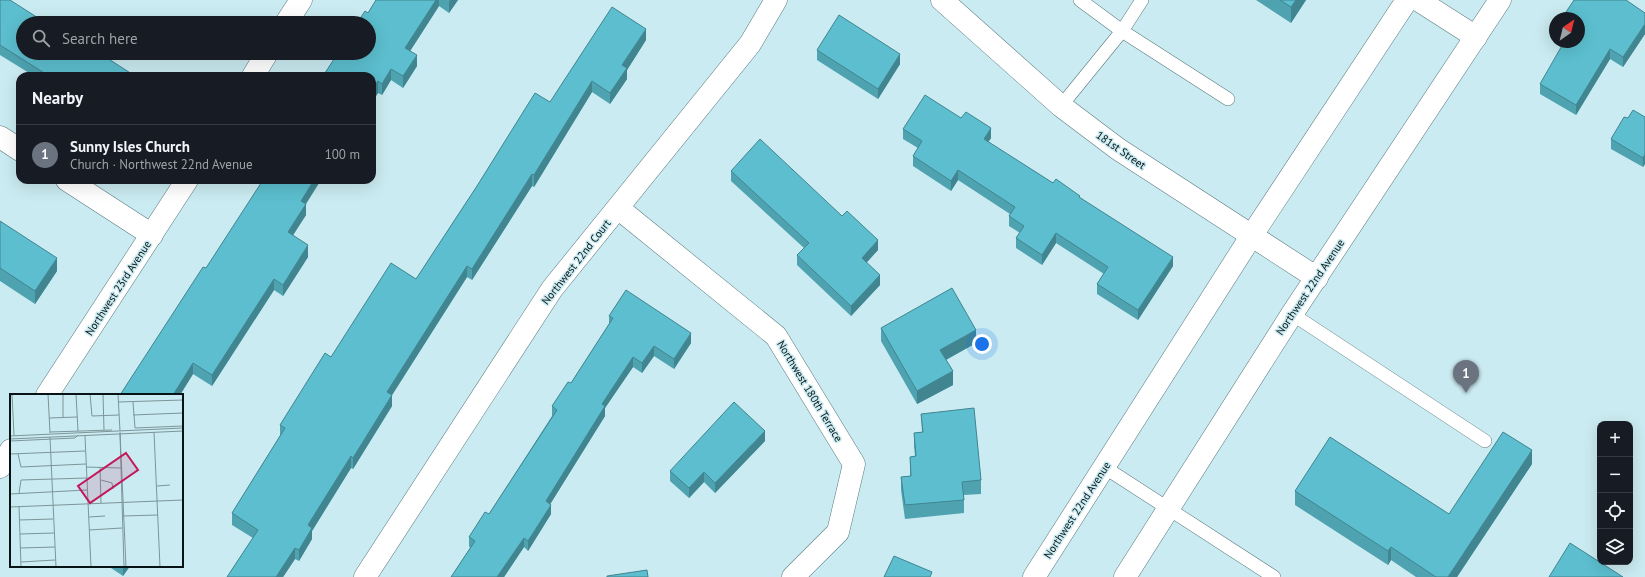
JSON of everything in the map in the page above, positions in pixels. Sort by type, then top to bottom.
[{"type":"street","points":[[291,16],[301,0]]},
{"type":"street","name":"Northwest 22nd Court","points":[[365,577],[552,290],[750,44],[776,0]]},
{"type":"street","name":"181st Street","points":[[942,0],[1061,106],[1118,149],[1317,278]]},
{"type":"street","name":"Northwest 22nd Avenue","points":[[1034,577],[1252,235],[1407,0]]},
{"type":"street","points":[[1418,0],[1476,37]]},
{"type":"street","name":"Northwest 22nd Avenue","points":[[1125,577],[1292,314],[1500,0]]},
{"type":"street","points":[[255,72],[263,60]]},
{"type":"street","points":[[0,137],[16,147]]},
{"type":"street","points":[[73,184],[152,235]]},
{"type":"street","name":"Northwest 23rd Avenue","points":[[48,394],[184,184]]},
{"type":"street","name":"Northwest 180th Terrace","points":[[618,208],[776,336],[854,464],[838,532],[792,577]]},
{"type":"street","points":[[0,466],[10,451]]},
{"type":"lane","points":[[1080,0],[1122,31],[1228,99]]},
{"type":"lane","points":[[1061,106],[1122,31],[1142,0]]},
{"type":"lane","points":[[1292,314],[1485,441]]},
{"type":"lane","points":[[1104,467],[1274,577]]},
{"type":"building","points":[[0,0],[10,0],[35,16],[16,16],[16,55],[0,45]]},
{"type":"building","points":[[376,0],[436,0],[405,48],[417,55],[403,76],[391,69],[382,84],[378,81],[376,84],[376,72],[326,72],[333,60],[376,60],[376,16],[362,16],[365,11],[368,13]]},
{"type":"building","points":[[1280,0],[1296,0],[1291,7]]},
{"type":"building","points":[[1574,0],[1626,0],[1645,13],[1645,24],[1623,57],[1610,49],[1576,105],[1540,84],[1561,48],[1585,48],[1585,12],[1566,12]]},
{"type":"building","points":[[612,7],[646,29],[622,65],[627,68],[610,93],[592,81],[534,175],[532,174],[472,269],[467,266],[387,392],[392,395],[353,458],[351,456],[308,525],[312,528],[299,550],[295,548],[276,577],[227,577],[258,530],[232,513],[285,428],[280,425],[325,353],[331,357],[391,263],[416,279],[477,186],[535,93],[550,102]]},
{"type":"building","points":[[839,15],[900,54],[878,89],[817,50]]},
{"type":"building","points":[[24,60],[110,60],[129,72],[43,72]]},
{"type":"building","points":[[925,95],[961,118],[966,112],[991,128],[984,139],[1053,183],[1056,179],[1080,196],[1079,197],[1173,257],[1138,310],[1097,284],[1108,267],[1056,233],[1042,255],[1016,238],[1024,226],[1009,216],[1015,207],[958,170],[951,181],[913,156],[922,141],[903,129]]},
{"type":"building","points":[[1633,110],[1645,117],[1645,154],[1643,158],[1611,139],[1624,117],[1628,118]]},
{"type":"building","points":[[760,139],[842,216],[847,211],[878,240],[862,258],[880,275],[851,306],[797,255],[809,243],[731,171]]},
{"type":"building","points":[[260,184],[312,184],[301,201],[306,204],[288,232],[308,245],[283,285],[274,279],[212,375],[193,363],[174,394],[121,394],[203,267],[206,268]]},
{"type":"building","points":[[0,221],[57,258],[35,291],[0,268]]},
{"type":"building","points":[[952,288],[976,330],[940,350],[953,371],[917,391],[881,328]]},
{"type":"building","points":[[626,290],[691,333],[674,359],[654,346],[642,363],[633,357],[602,404],[605,406],[546,501],[551,505],[528,541],[524,538],[497,577],[451,577],[475,541],[469,537],[485,512],[489,514],[557,410],[552,406],[568,382],[571,383],[613,318],[609,316]]},
{"type":"building","points":[[734,402],[765,431],[715,483],[704,472],[689,488],[670,471]]},
{"type":"building","points":[[974,408],[981,480],[962,482],[964,500],[905,505],[901,477],[911,476],[910,457],[916,456],[914,433],[923,432],[921,414]]},
{"type":"building","points":[[1503,432],[1532,450],[1448,577],[1436,577],[1391,547],[1388,551],[1295,491],[1330,437],[1449,514]]},
{"type":"building","points":[[1570,543],[1597,560],[1597,565],[1604,565],[1623,577],[1549,577]]},
{"type":"building","points":[[894,556],[932,572],[930,577],[884,577]]},
{"type":"building","points":[[647,570],[648,577],[607,577],[607,576]]},
{"type":"place","name":"Sunny Isles Church","points":[[1466,393]]}]
